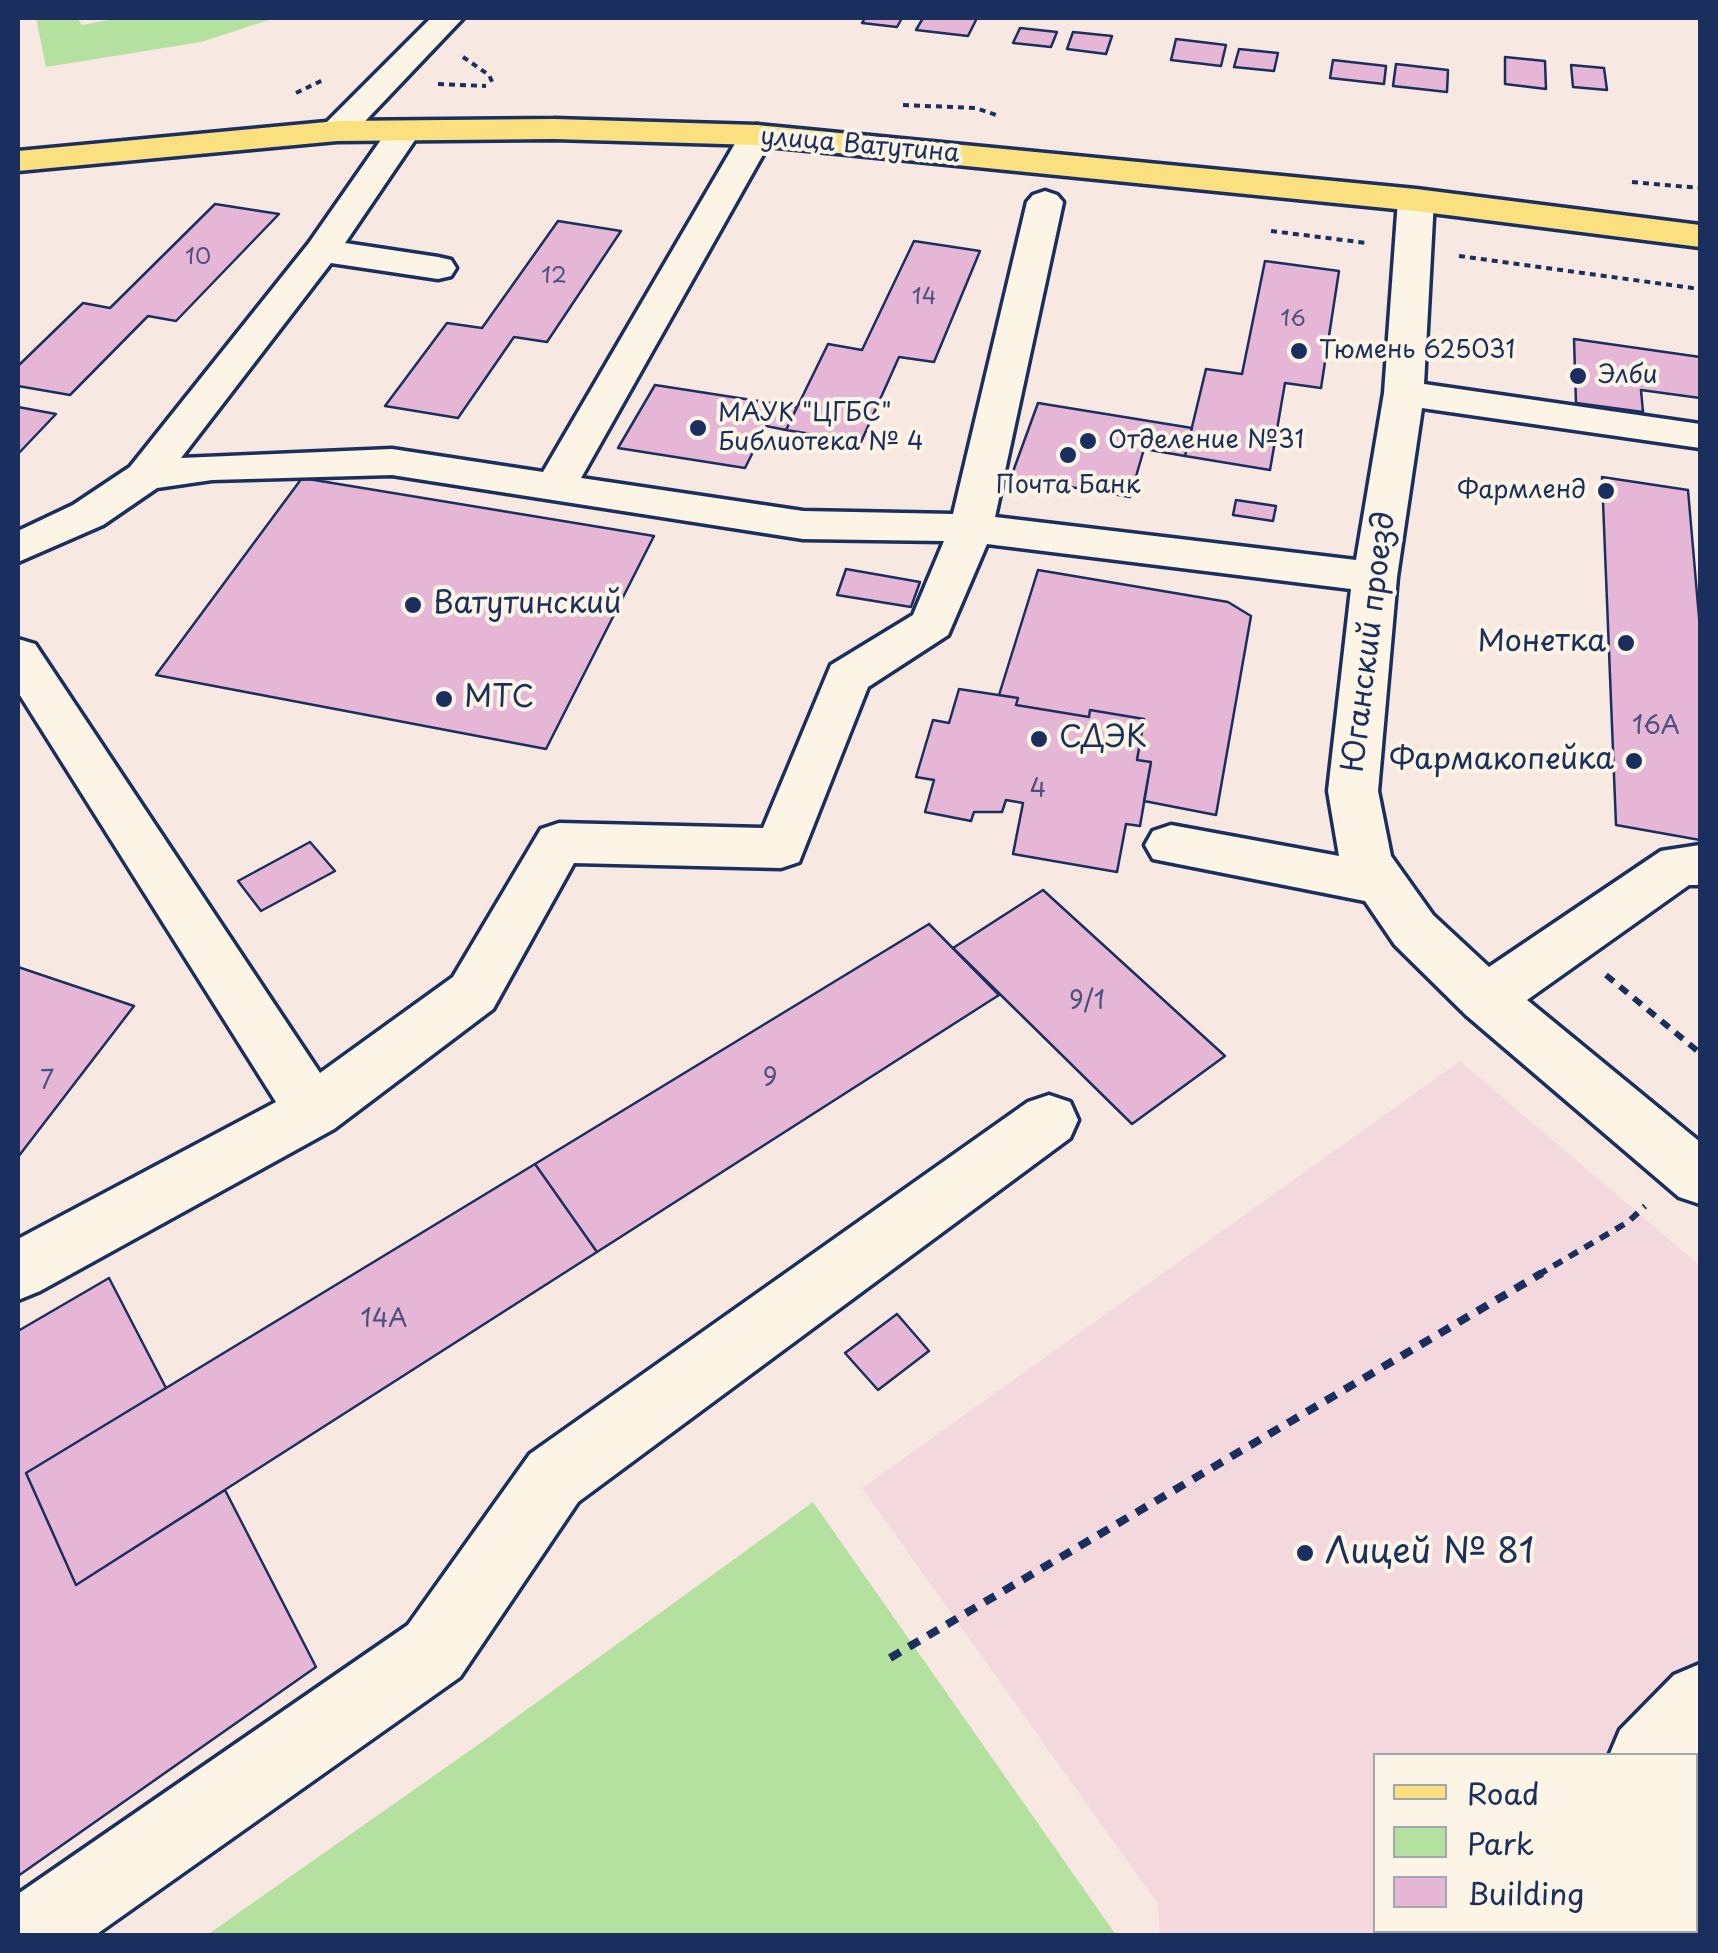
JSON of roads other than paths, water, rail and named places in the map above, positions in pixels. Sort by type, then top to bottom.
[{"type":"main road","name":"улица Ватутина","points":[[18,161],[337,132],[554,129],[757,135],[1416,200],[1700,236]]},
{"type":"street","points":[[337,132],[448,18]]},
{"type":"street","points":[[18,548],[88,515],[144,476],[322,251],[404,131]]},
{"type":"street","points":[[555,487],[757,135]]},
{"type":"street","name":"Юганский проезд","points":[[1416,200],[1404,394],[1375,577],[1352,791],[1366,861],[1414,930],[1486,999],[1700,1178]]},
{"type":"street","points":[[18,1270],[313,1111],[473,993],[559,843],[781,848],[848,677],[932,624],[971,528],[1045,202]]},
{"type":"street","points":[[322,251],[438,268]]},
{"type":"street","points":[[1404,394],[1700,436]]},
{"type":"street","points":[[144,476],[212,467],[392,462],[803,525],[971,528],[1375,577]]},
{"type":"street","points":[[18,655],[313,1111]]},
{"type":"street","points":[[1171,845],[1381,884]]},
{"type":"street","points":[[1486,999],[1679,865],[1700,865]]},
{"type":"street","points":[[26,1936],[434,1652],[554,1478],[1050,1120]]},
{"type":"street","points":[[1649,1753],[1700,1702]]},
{"type":"place","name":"Тюмень 625031","points":[[1299,351]]},
{"type":"place","name":"Элби","points":[[1578,376]]},
{"type":"place","name":"МАУК \"ЦГБС\" Библиотека № 4","points":[[698,428]]},
{"type":"place","name":"Отделение №31","points":[[1088,441]]},
{"type":"place","name":"Почта Банк","points":[[1068,455]]},
{"type":"place","name":"Фармленд","points":[[1606,491]]},
{"type":"place","name":"Ватутинский","points":[[413,605]]},
{"type":"place","name":"Монетка","points":[[1626,643]]},
{"type":"place","name":"МТС","points":[[444,699]]},
{"type":"place","name":"СДЭК","points":[[1039,739]]},
{"type":"place","name":"Фармакопейка","points":[[1634,761]]},
{"type":"place","name":"Лицей № 81","points":[[1305,1553]]}]
